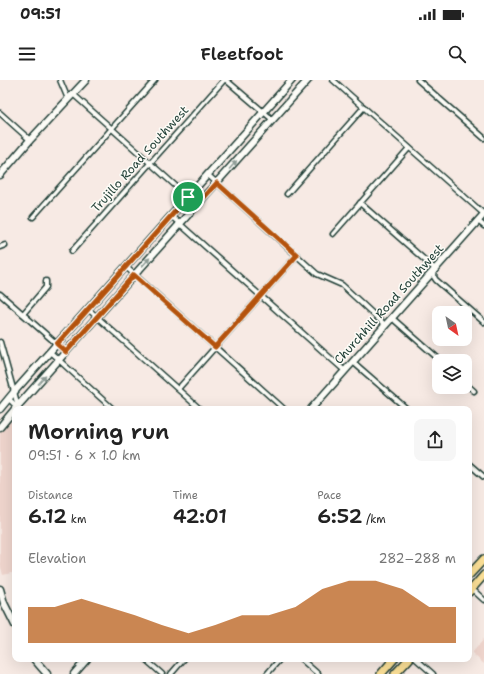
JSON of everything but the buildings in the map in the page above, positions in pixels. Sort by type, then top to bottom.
[{"type":"main road","points":[[472,572],[484,559]]},
{"type":"main road","points":[[472,588],[484,575]]},
{"type":"main road","points":[[381,674],[391,662]]},
{"type":"main road","points":[[395,674],[406,662]]},
{"type":"street","points":[[60,80],[68,99]]},
{"type":"street","points":[[0,175],[30,140],[86,80]]},
{"type":"street","points":[[33,217],[155,80]]},
{"type":"street","points":[[225,80],[273,120]]},
{"type":"street","name":"Trujillo Road Southwest","points":[[72,251],[149,163],[225,80]]},
{"type":"street","points":[[0,409],[292,80]]},
{"type":"street","points":[[19,406],[308,80]]},
{"type":"street","points":[[333,80],[484,214]]},
{"type":"street","points":[[418,80],[484,138]]},
{"type":"street","points":[[73,94],[197,205]]},
{"type":"street","points":[[287,194],[364,107]]},
{"type":"street","points":[[0,112],[30,140]]},
{"type":"street","points":[[333,234],[409,148]]},
{"type":"street","points":[[208,175],[317,274],[342,286],[385,325]]},
{"type":"street","points":[[360,203],[435,269],[434,278],[484,322]]},
{"type":"street","name":"Churchhill Road Southwest","points":[[314,406],[484,214]]},
{"type":"street","points":[[172,216],[345,370]]},
{"type":"street","points":[[478,221],[484,226]]},
{"type":"street","points":[[178,389],[297,255]]},
{"type":"street","points":[[126,267],[281,406]]},
{"type":"street","points":[[23,314],[46,287],[46,281]]},
{"type":"street","points":[[0,294],[66,352]]},
{"type":"street","points":[[88,309],[197,406]]},
{"type":"street","points":[[392,318],[433,354]]},
{"type":"street","points":[[0,342],[17,406]]},
{"type":"street","points":[[50,352],[110,406]]},
{"type":"street","points":[[353,362],[403,406]]},
{"type":"street","points":[[9,399],[15,406]]},
{"type":"street","points":[[0,427],[12,414]]},
{"type":"street","points":[[472,467],[484,478]]},
{"type":"street","points":[[0,590],[4,603],[12,619]]},
{"type":"street","points":[[472,591],[484,600]]},
{"type":"street","points":[[37,662],[47,674]]},
{"type":"street","points":[[74,674],[84,662]]},
{"type":"street","points":[[148,662],[162,674]]},
{"type":"street","points":[[171,674],[181,662]]},
{"type":"street","points":[[267,674],[277,662]]},
{"type":"street","points":[[304,662],[318,674]]},
{"type":"street","points":[[419,662],[433,674]]},
{"type":"shaded area","points":[[12,418],[12,573],[3,575],[0,564],[0,431]]},
{"type":"shaded area","points":[[484,639],[484,664],[472,653]]},
{"type":"route","points":[[217,183],[297,255],[215,347],[134,275],[66,352],[57,344],[188,197],[197,205],[217,183]]}]
